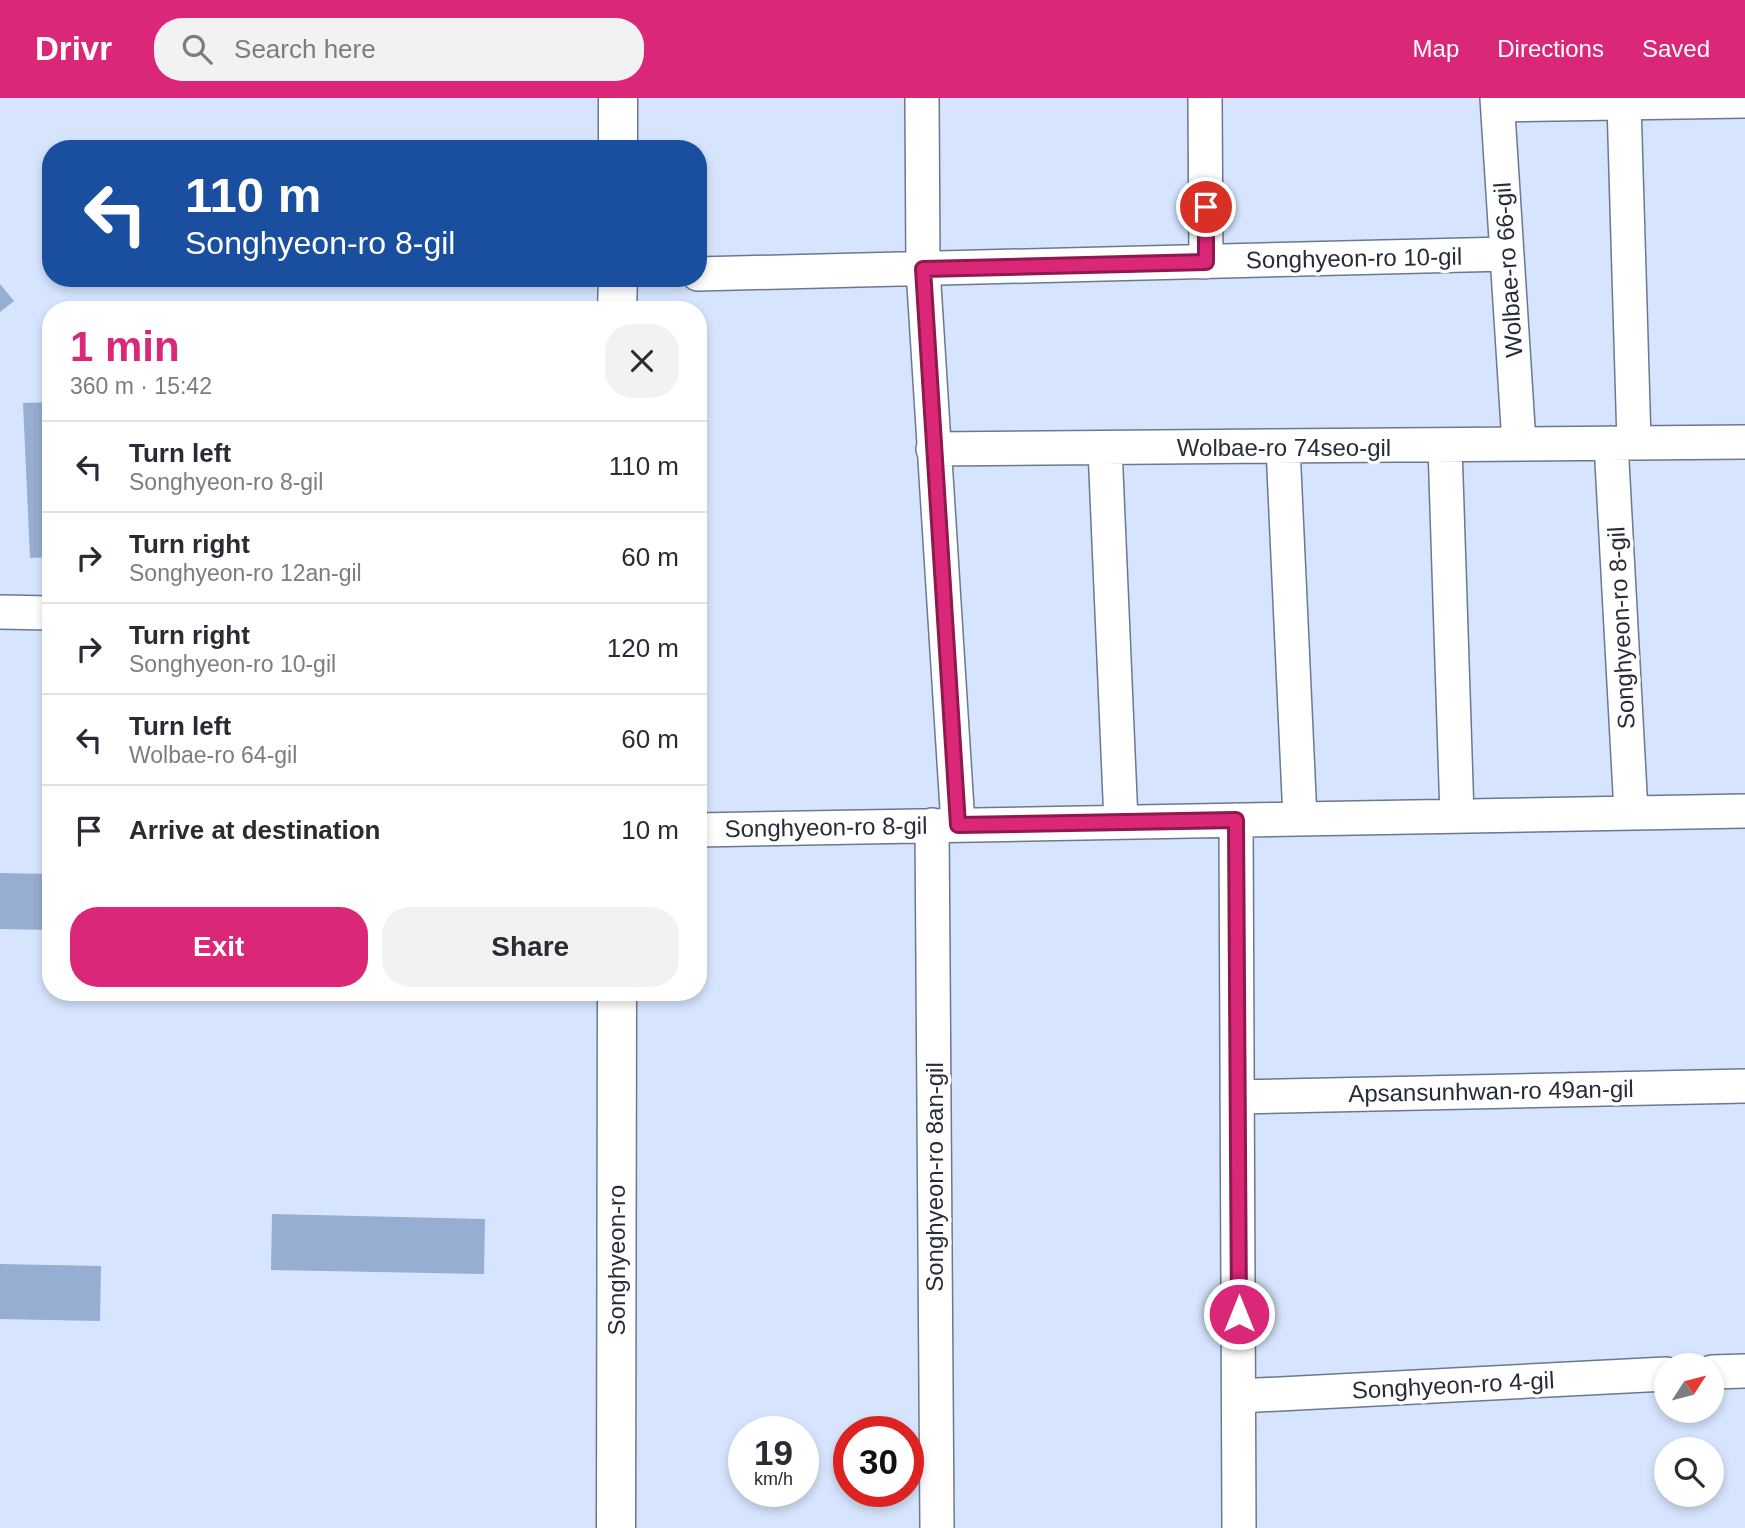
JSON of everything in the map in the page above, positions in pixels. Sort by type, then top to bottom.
[{"type":"main road","points":[[618,98],[618,140]]},
{"type":"main road","name":"Songhyeon-ro","points":[[616,1528],[617,1001]]},
{"type":"street","name":"Songhyeon-ro 8an-gil","points":[[922,98],[923,269],[933,449],[945,825],[937,1528]]},
{"type":"street","points":[[1205,98],[1206,262]]},
{"type":"street","points":[[1497,102],[1745,101]]},
{"type":"street","name":"Wolbae-ro 66-gil","points":[[1497,102],[1519,443]]},
{"type":"street","points":[[1623,443],[1624,103]]},
{"type":"street","name":"Songhyeon-ro 10-gil","points":[[707,274],[1507,254]]},
{"type":"street","name":"Wolbae-ro 74seo-gil","points":[[933,449],[1745,442]]},
{"type":"street","name":"Songhyeon-ro 8-gil","points":[[1623,443],[1630,812]]},
{"type":"street","points":[[1445,446],[1457,816]]},
{"type":"street","points":[[1283,447],[1300,819]]},
{"type":"street","points":[[1105,448],[1121,822]]},
{"type":"street","points":[[0,612],[42,613]]},
{"type":"street","name":"Songhyeon-ro 8-gil","points":[[707,830],[1745,810]]},
{"type":"street","points":[[1236,820],[1240,1528]]},
{"type":"street","name":"Apsansunhwan-ro 49an-gil","points":[[1237,1097],[1745,1086]]},
{"type":"street","points":[[1724,1372],[1745,1371]]},
{"type":"street","name":"Songhyeon-ro 4-gil","points":[[1239,1396],[1654,1375]]},
{"type":"building","points":[[0,284],[14,301],[0,312]]},
{"type":"building","points":[[42,402],[42,557],[30,558],[23,403]]},
{"type":"building","points":[[0,873],[42,874],[42,930],[0,929]]},
{"type":"building","points":[[272,1214],[485,1219],[484,1274],[271,1270]]},
{"type":"building","points":[[0,1264],[101,1266],[100,1321],[0,1319]]},
{"type":"route","points":[[1206,207],[1206,262],[923,269],[958,825],[1236,820],[1239,1314]]}]
